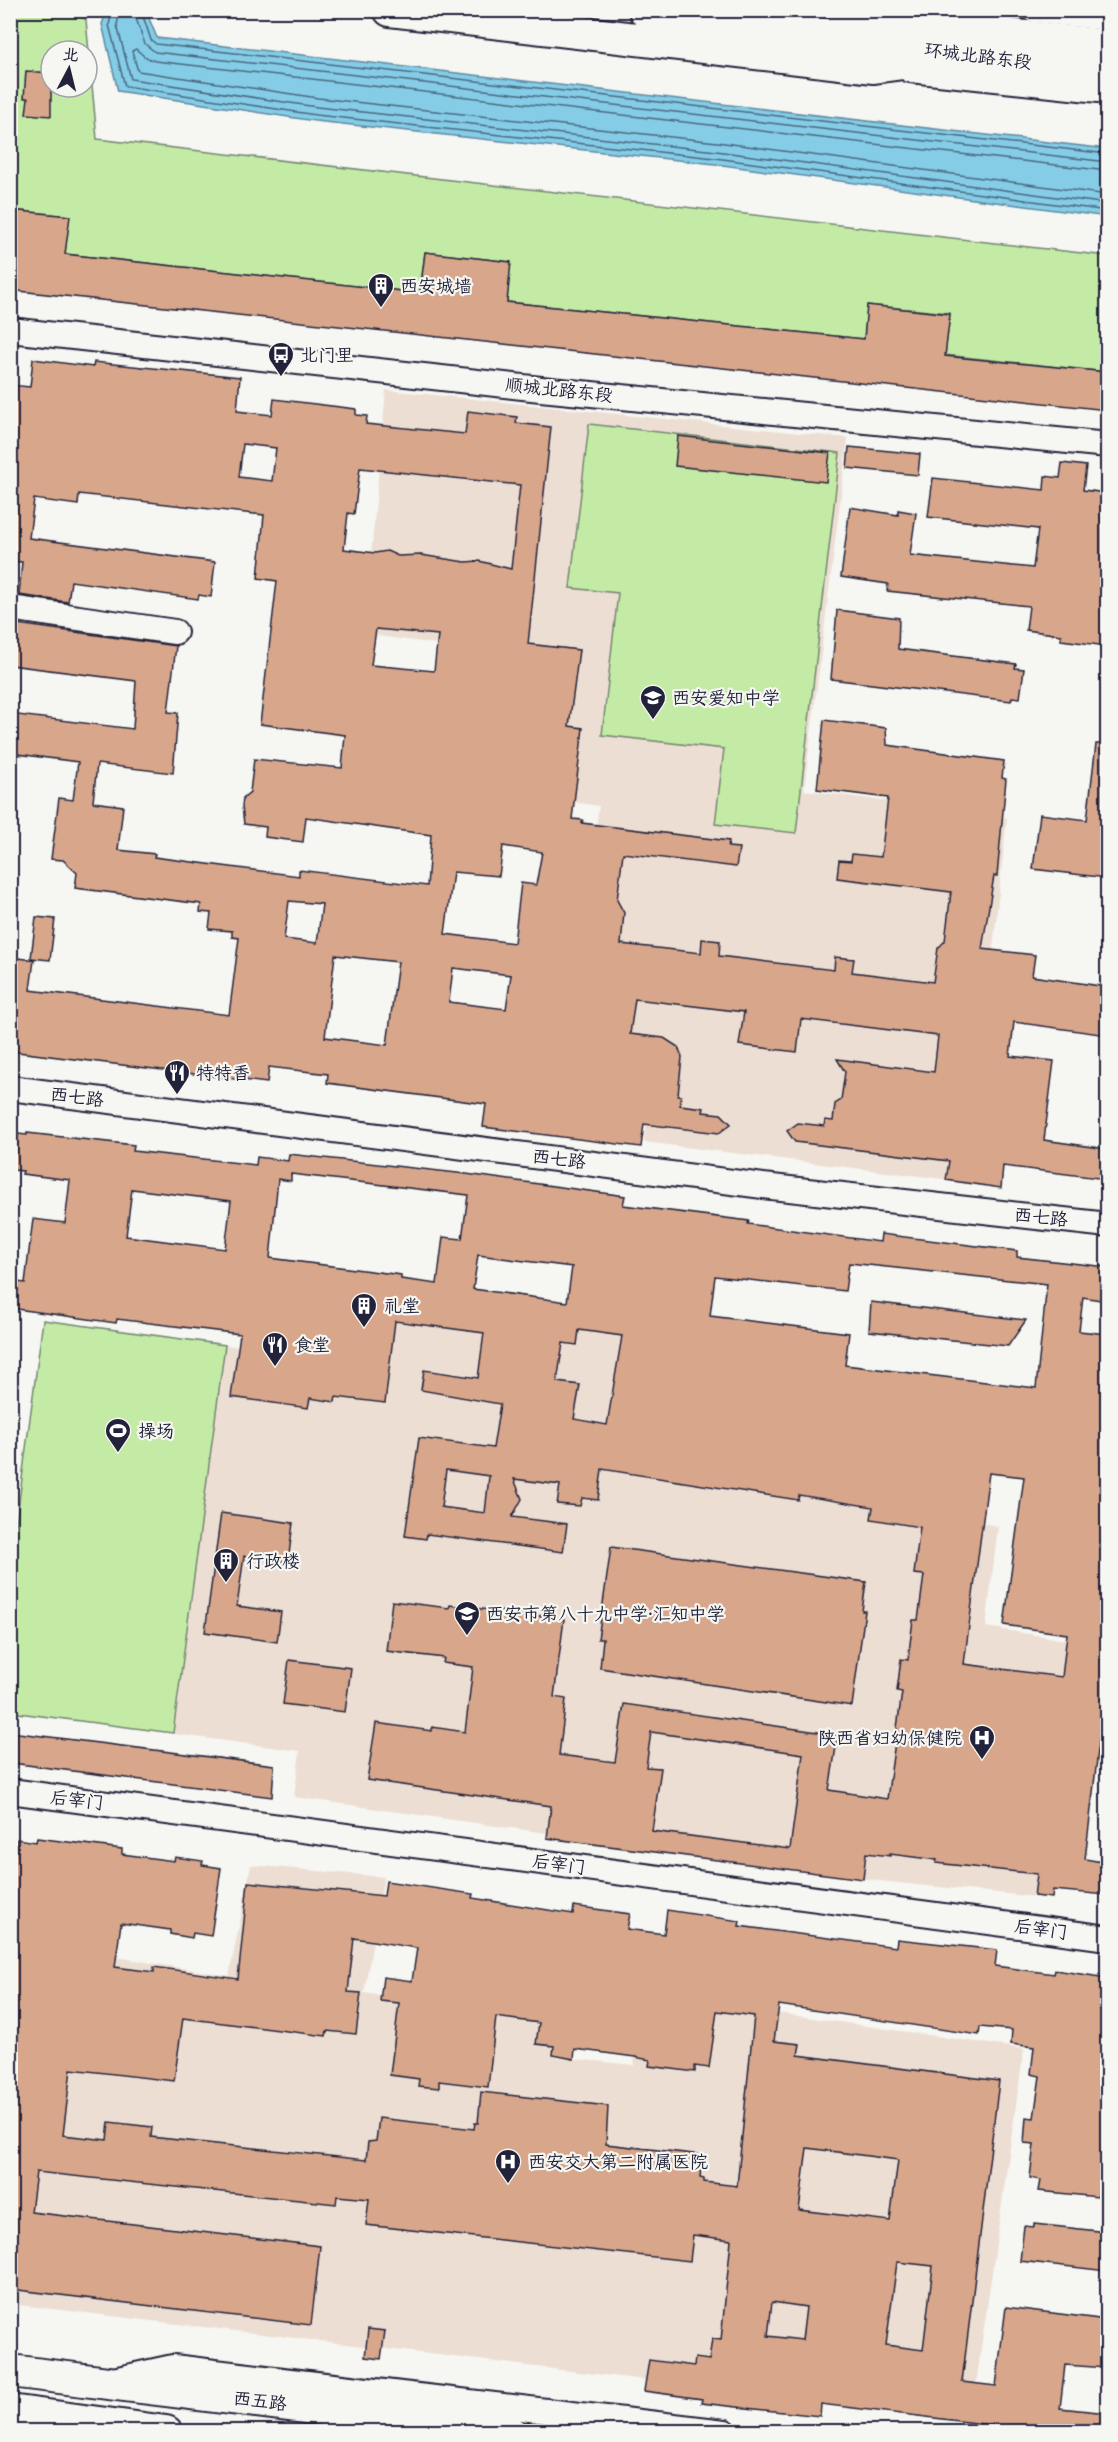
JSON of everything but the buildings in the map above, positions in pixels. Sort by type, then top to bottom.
[{"type":"main road","points":[[390,10],[874,67],[962,42]]},
{"type":"main road","name":"环城北路东段","points":[[645,10],[848,20],[1107,73]]},
{"type":"main road","points":[[915,10],[962,42]]},
{"type":"main road","name":"环城北路东段","points":[[962,42],[1107,46]]},
{"type":"main road","name":"西五路","points":[[10,2371],[510,2432]]},
{"type":"main road","points":[[10,2411],[166,2432]]},
{"type":"street","points":[[1034,10],[1107,18]]},
{"type":"street","points":[[874,67],[1107,91]]},
{"type":"street","name":"顺城北路东段","points":[[10,330],[541,389],[1107,445]]},
{"type":"street","points":[[10,608],[175,633]]},
{"type":"street","name":"西七路","points":[[10,1088],[763,1186],[1107,1225]]},
{"type":"street","name":"后宰门","points":[[10,1791],[1107,1938]]},
{"type":"street","points":[[104,2382],[173,2367],[725,2432]]},
{"type":"shaded area","name":"西安爱知中学","points":[[386,390],[848,438],[804,790],[1007,818],[968,1182],[644,1142],[653,1065],[563,1053],[599,806],[486,788],[500,653],[364,634]]},
{"type":"shaded area","name":"西安市第八十九中学·汇知中学","points":[[344,1277],[632,1316],[940,1516],[998,1526],[986,1627],[1072,1641],[1046,1898],[888,1882],[294,1797],[300,1751],[11,1712],[11,1562],[43,1320],[247,1348]]},
{"type":"shaded area","name":"西安交大第二附属医院","points":[[251,1865],[384,1877],[364,1993],[559,2025],[555,2057],[634,2065],[641,1993],[1024,2049],[971,2419],[11,2304],[10,1967],[15,1940],[229,1976]]},
{"type":"green space","points":[[11,11],[74,11],[86,20],[88,39],[39,39],[39,99],[93,99],[97,139],[1107,256],[1107,372],[945,355],[950,313],[868,305],[864,339],[507,302],[510,262],[425,252],[420,293],[65,254],[69,216],[11,210]]},
{"type":"green space","points":[[589,424],[840,453],[796,833],[715,824],[724,749],[602,735],[618,593],[570,588]]},
{"type":"green space","name":"操场","points":[[43,1320],[225,1345],[173,1733],[11,1712],[11,1562]]},
{"type":"water","points":[[107,11],[146,11],[157,38],[1107,149],[1107,217],[715,164],[315,121],[118,91],[102,24]]},
{"type":"place","name":"西安城墙","points":[[381,309]]},
{"type":"place","name":"北门里","points":[[281,378]]},
{"type":"place","name":"西安爱知中学","points":[[653,721]]},
{"type":"place","name":"特特香","points":[[177,1096]]},
{"type":"place","name":"礼堂","points":[[364,1329]]},
{"type":"place","name":"食堂","points":[[275,1368]]},
{"type":"place","name":"操场","points":[[118,1454]]},
{"type":"place","name":"行政楼","points":[[226,1584]]},
{"type":"place","name":"西安市第八十九中学·汇知中学","points":[[467,1637]]},
{"type":"place","name":"陕西省妇幼保健院","points":[[982,1761]]},
{"type":"place","name":"西安交大第二附属医院","points":[[508,2185]]}]
